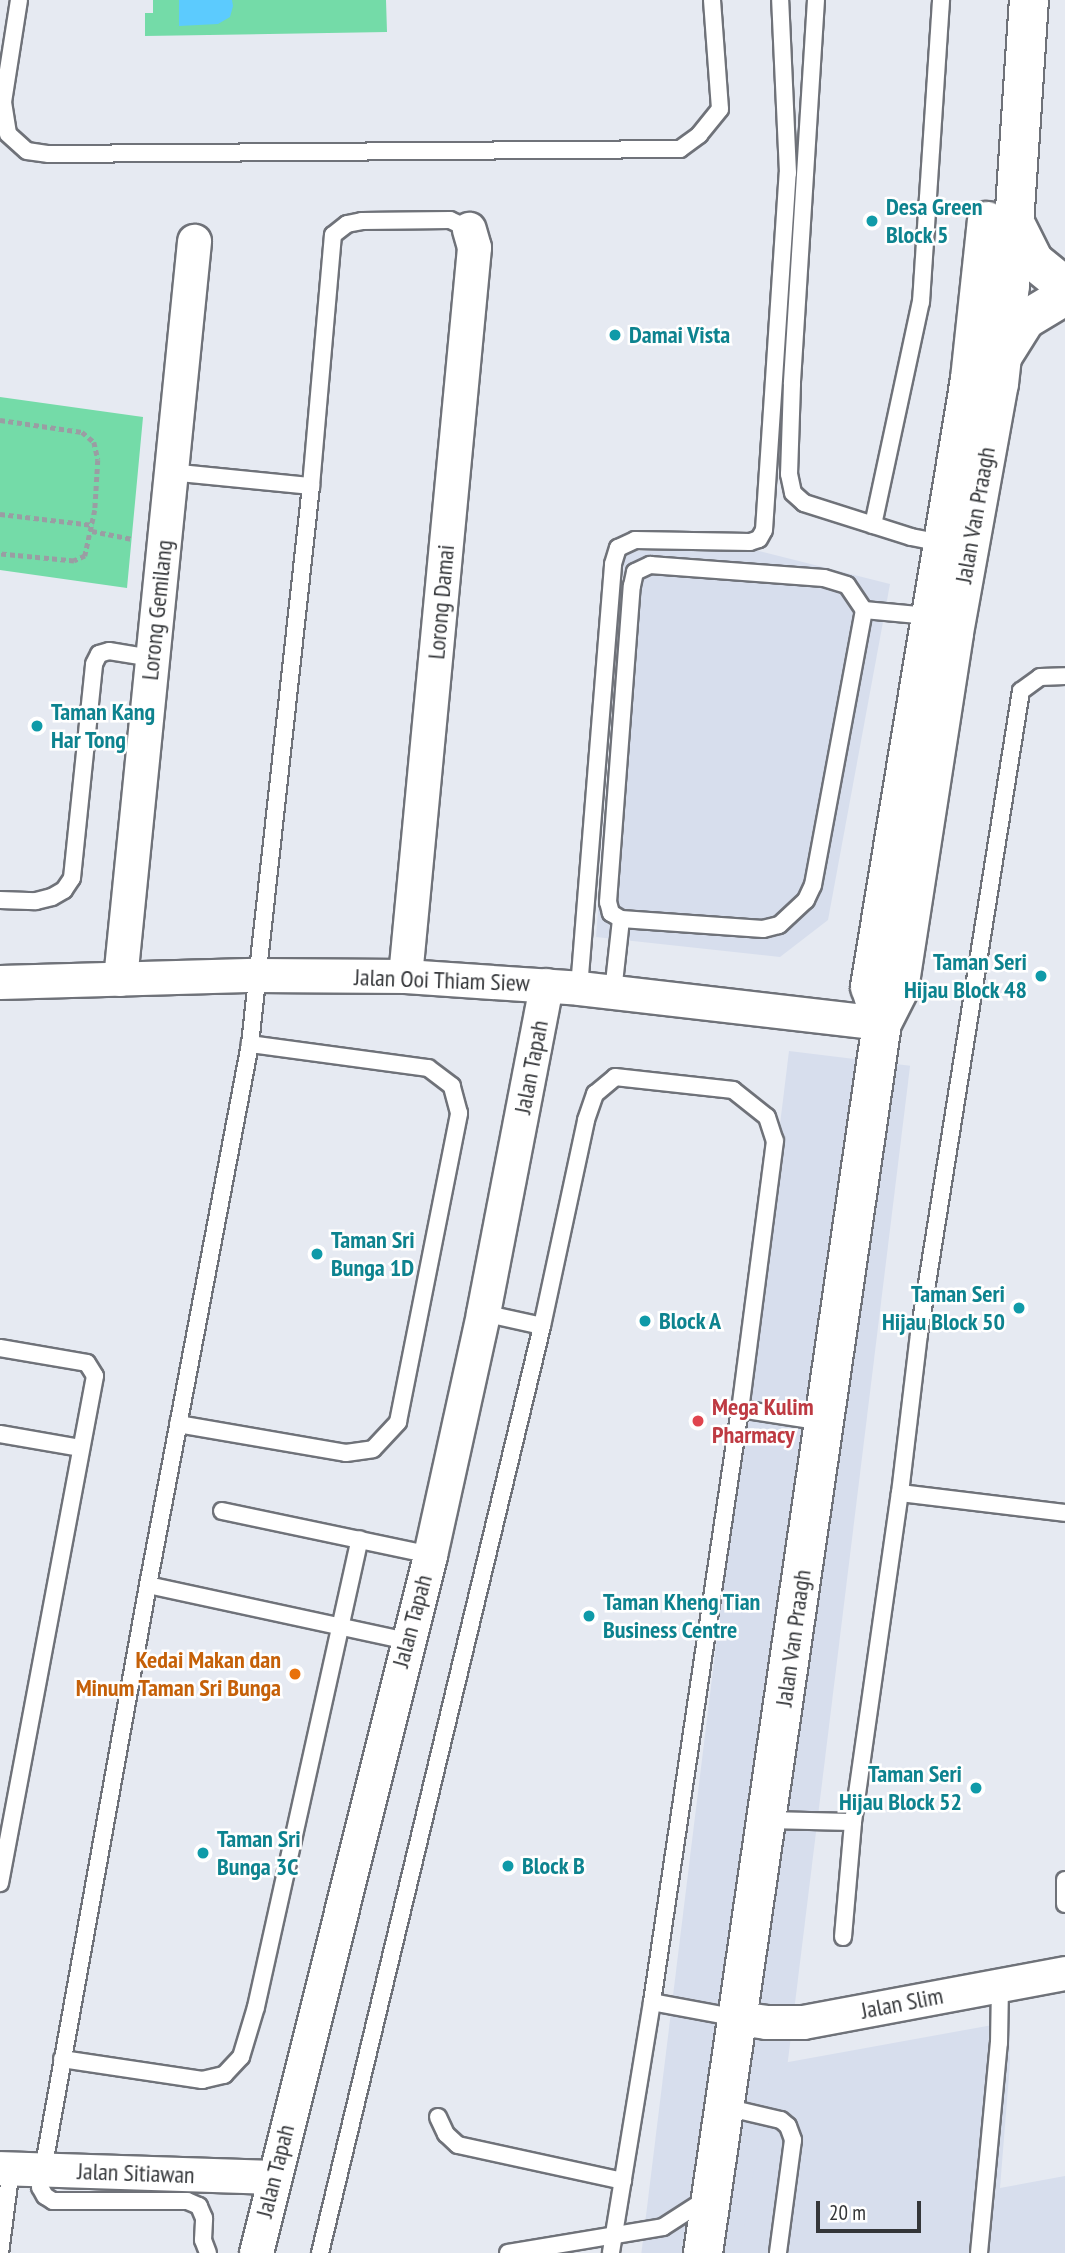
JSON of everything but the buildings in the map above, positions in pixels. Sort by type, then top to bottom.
[{"type":"main road","name":"Jalan Van Praagh","points":[[703,2253],[882,1023],[899,989],[954,634],[1001,359],[996,284],[1003,0]]},
{"type":"main road","name":"Jalan Van Praagh","points":[[882,1023],[870,987],[970,379],[1014,221],[1029,0]]},
{"type":"main road","points":[[1014,221],[1034,261],[1065,288]]},
{"type":"main road","points":[[1001,359],[1025,320],[1065,296]]},
{"type":"street","name":"Lorong Damai","points":[[405,976],[474,247],[469,229]]},
{"type":"street","name":"Lorong Gemilang","points":[[120,979],[194,241]]},
{"type":"street","points":[[996,284],[1065,288]]},
{"type":"street","name":"Jalan Ooi Thiam Siew","points":[[0,982],[256,975],[405,976],[579,988],[882,1023]]},
{"type":"street","name":"Jalan Tapah","points":[[256,2253],[430,1555],[484,1313],[546,985]]},
{"type":"street","name":"Jalan Slim","points":[[738,2018],[766,2022],[803,2022],[1065,1973]]},
{"type":"street","name":"Jalan Sitiawan","points":[[18,2169],[273,2177]]},
{"type":"lane","points":[[19,0],[4,102],[8,134],[27,151],[49,154],[680,149],[699,135],[720,109],[712,0]]},
{"type":"lane","points":[[579,988],[613,564],[618,548],[635,540],[750,542],[759,539],[764,530],[788,173],[780,0]]},
{"type":"lane","points":[[816,0],[792,384],[789,474],[793,493],[804,503],[911,537],[941,543]]},
{"type":"lane","points":[[873,525],[921,303],[941,0]]},
{"type":"lane","points":[[0,2253],[18,2169],[62,2059],[250,1044],[311,486],[333,235],[347,224],[362,221],[450,220],[469,229]]},
{"type":"lane","points":[[170,472],[311,486]]},
{"type":"lane","points":[[650,565],[824,578],[847,585],[864,610],[813,885],[806,901],[779,925],[763,929],[621,919],[611,912],[608,902],[635,572],[650,565]]},
{"type":"lane","points":[[864,610],[929,616]]},
{"type":"lane","points":[[0,900],[36,901],[52,897],[64,890],[72,878],[94,664],[99,654],[109,651],[152,659]]},
{"type":"lane","points":[[843,1937],[853,1822],[900,1493],[919,1334],[1021,691],[1040,677],[1065,676]]},
{"type":"lane","points":[[613,992],[621,919]]},
{"type":"lane","points":[[178,1424],[346,1453],[373,1449],[382,1440],[398,1422],[459,1113],[452,1086],[428,1068],[250,1044]]},
{"type":"lane","points":[[320,2253],[542,1326],[586,1120],[595,1094],[615,1077],[733,1090],[767,1117],[775,1142],[740,1409],[652,2002],[611,2253]]},
{"type":"lane","points":[[484,1313],[542,1326]]},
{"type":"lane","points":[[0,1348],[88,1363],[95,1376],[0,1883]]},
{"type":"lane","points":[[740,1409],[824,1422]]},
{"type":"lane","points":[[0,1434],[80,1448]]},
{"type":"lane","points":[[900,1493],[1065,1513]]},
{"type":"lane","points":[[222,1511],[430,1555]]},
{"type":"lane","points":[[62,2059],[202,2080],[224,2075],[241,2057],[262,1981],[360,1539]]},
{"type":"lane","points":[[148,1585],[407,1641]]},
{"type":"lane","points":[[766,1820],[853,1822]]},
{"type":"lane","points":[[1065,1880],[1065,1904]]},
{"type":"lane","points":[[979,2253],[999,2043],[1000,1985]]},
{"type":"lane","points":[[652,2002],[738,2018]]},
{"type":"lane","points":[[725,2107],[781,2120],[788,2126],[793,2140],[778,2253]]},
{"type":"lane","points":[[438,2118],[446,2134],[458,2144],[623,2181]]},
{"type":"lane","points":[[18,2169],[53,2201],[187,2202],[200,2206],[204,2218],[202,2240],[208,2253]]},
{"type":"lane","points":[[508,2253],[663,2227],[712,2196]]},
{"type":"path","points":[[0,420],[82,432],[94,442],[98,460],[93,525],[85,556],[74,561],[0,554]]},
{"type":"path","points":[[0,514],[93,525]]},
{"type":"shaded area","points":[[625,551],[759,551],[890,584],[828,920],[780,957],[596,937]]},
{"type":"shaded area","points":[[789,1051],[910,1066],[764,2253],[641,2253]]},
{"type":"shaded area","points":[[1009,2022],[1010,2063],[1000,2188],[1065,2176],[1065,2253],[740,2253],[772,2065]]},
{"type":"green space","points":[[153,0],[386,0],[387,32],[145,36],[145,13],[153,13]]},
{"type":"green space","points":[[0,397],[143,417],[127,588],[0,570]]},
{"type":"water","points":[[179,0],[232,0],[233,6],[230,17],[218,24],[179,26]]},
{"type":"place","name":"Desa Green Block 5","points":[[872,221]]},
{"type":"place","name":"Damai Vista","points":[[615,335]]},
{"type":"place","name":"Taman Kang Har Tong","points":[[37,726]]},
{"type":"place","name":"Taman Seri Hijau Block 48","points":[[1041,976]]},
{"type":"place","name":"Taman Sri Bunga 1D","points":[[317,1254]]},
{"type":"place","name":"Taman Seri Hijau Block 50","points":[[1019,1308]]},
{"type":"place","name":"Block A","points":[[645,1321]]},
{"type":"place","name":"Mega Kulim Pharmacy","points":[[698,1421]]},
{"type":"place","name":"Taman Kheng Tian Business Centre","points":[[589,1616]]},
{"type":"place","name":"Kedai Makan dan Minum Taman Sri Bunga","points":[[295,1674]]},
{"type":"place","name":"Taman Seri Hijau Block 52","points":[[976,1788]]},
{"type":"place","name":"Taman Sri Bunga 3C","points":[[203,1853]]},
{"type":"place","name":"Block B","points":[[508,1866]]}]
